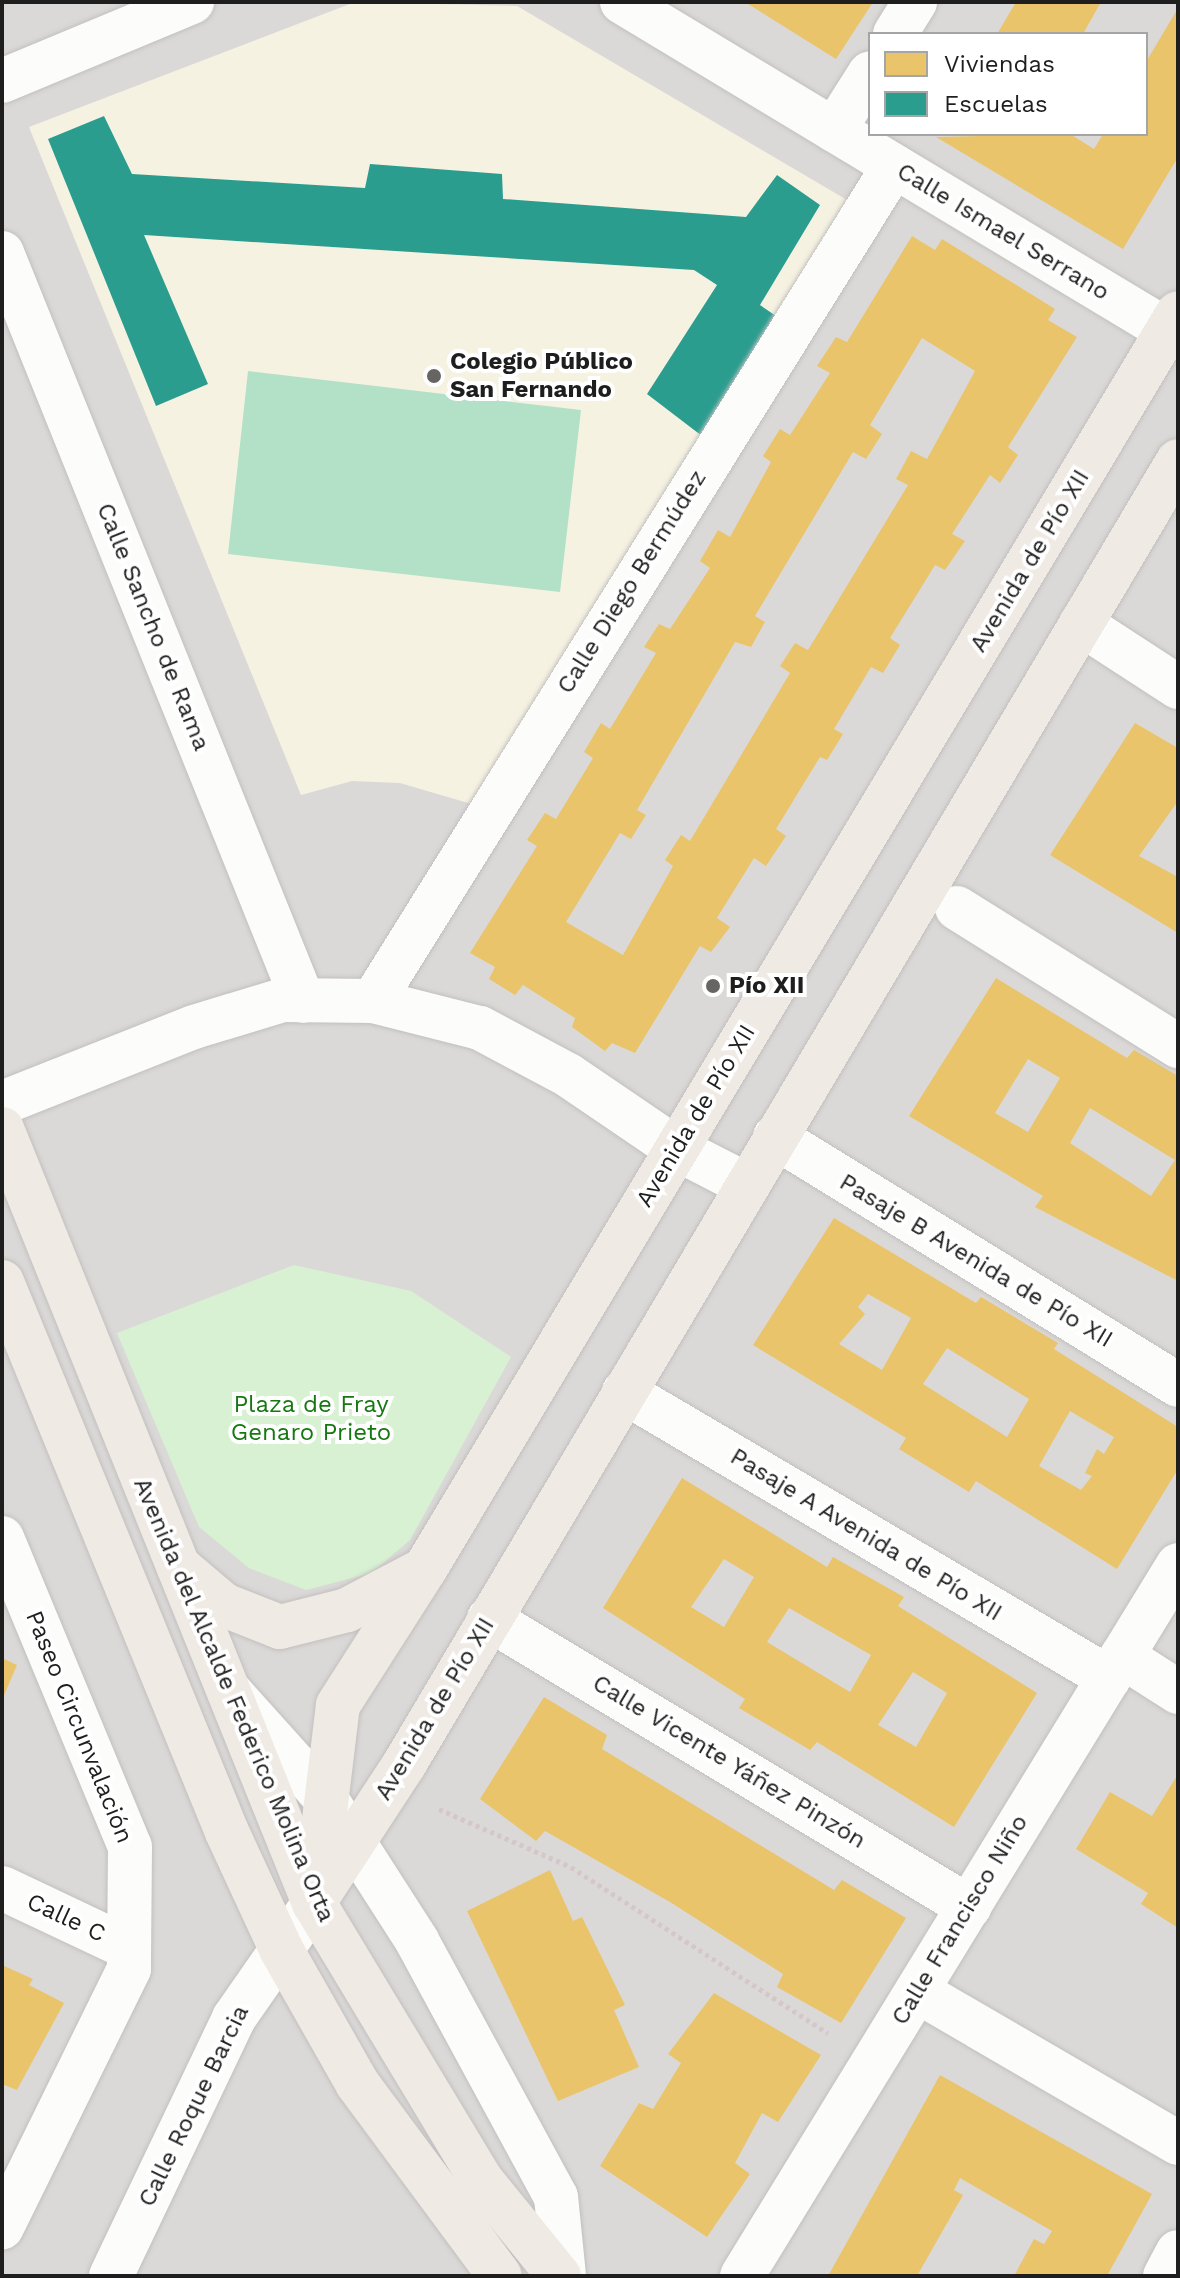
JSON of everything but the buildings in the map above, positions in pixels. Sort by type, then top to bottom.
[{"type":"main road","name":"Avenida de Pío XII","points":[[314,1903],[338,1705],[425,1569],[1175,327]]},
{"type":"main road","name":"Avenida de Pío XII","points":[[314,1903],[489,1619],[1178,461]]},
{"type":"main road","name":"Avenida del Alcalde Federico Molina Orta","points":[[2,1129],[314,1903],[481,2180],[562,2276]]},
{"type":"main road","points":[[2,1282],[227,1832],[281,1949],[357,2083],[500,2276]]},
{"type":"main road","points":[[175,1563],[224,1605],[280,1627],[347,1610],[425,1569]]},
{"type":"street","points":[[2,81],[192,2]]},
{"type":"street","name":"Calle Ismael Serrano","points":[[622,2],[894,166],[1175,327]]},
{"type":"street","points":[[896,32],[915,2]]},
{"type":"street","points":[[834,130],[868,76]]},
{"type":"street","name":"Calle Diego Bermúdez","points":[[373,1001],[894,166]]},
{"type":"street","name":"Calle Sancho de Rama","points":[[2,253],[303,1001]]},
{"type":"street","points":[[1081,624],[1178,687]]},
{"type":"street","points":[[957,908],[1178,1046]]},
{"type":"street","points":[[2,1103],[194,1027],[283,1000],[373,1001],[480,1028],[568,1075],[677,1149],[747,1185]]},
{"type":"street","name":"Pasaje B Avenida de Pío XII","points":[[775,1137],[1178,1385]]},
{"type":"street","name":"Pasaje A Avenida de Pío XII","points":[[624,1392],[1115,1667],[1178,1692]]},
{"type":"street","name":"Paseo Circunvalación","points":[[2,1538],[15,1595],[130,1847],[129,1969],[5,2212]]},
{"type":"street","name":"Calle Francisco Niño","points":[[742,2276],[1178,1565]]},
{"type":"street","name":"Calle Vicente Yáñez Pinzón","points":[[489,1619],[969,1907]]},
{"type":"street","points":[[224,1686],[326,1799],[417,1941],[556,2197],[562,2276]]},
{"type":"street","name":"Calle C","points":[[2,1888],[129,1948]]},
{"type":"street","name":"Calle Roque Barcia","points":[[111,2276],[234,2018],[314,1903]]},
{"type":"street","points":[[917,1991],[1178,2143]]},
{"type":"street","points":[[1165,2276],[1178,2252]]},
{"type":"path","points":[[424,1802],[571,1867],[831,2035]]},
{"type":"shaded area","points":[[2,2],[1178,2],[1178,2276],[2,2276]]},
{"type":"shaded area","name":"Colegio Público San Fernando","points":[[355,2],[517,6],[847,200],[475,805],[400,783],[352,781],[301,795],[29,127]]},
{"type":"green space","points":[[248,371],[581,410],[560,592],[228,554]]},
{"type":"green space","name":"Plaza de Fray Genaro Prieto","points":[[294,1265],[411,1291],[511,1357],[410,1540],[371,1573],[306,1590],[249,1568],[199,1527],[117,1333]]},
{"type":"place","name":"Colegio Público San Fernando","points":[[434,376]]},
{"type":"place","name":"Pío XII","points":[[713,986]]}]
